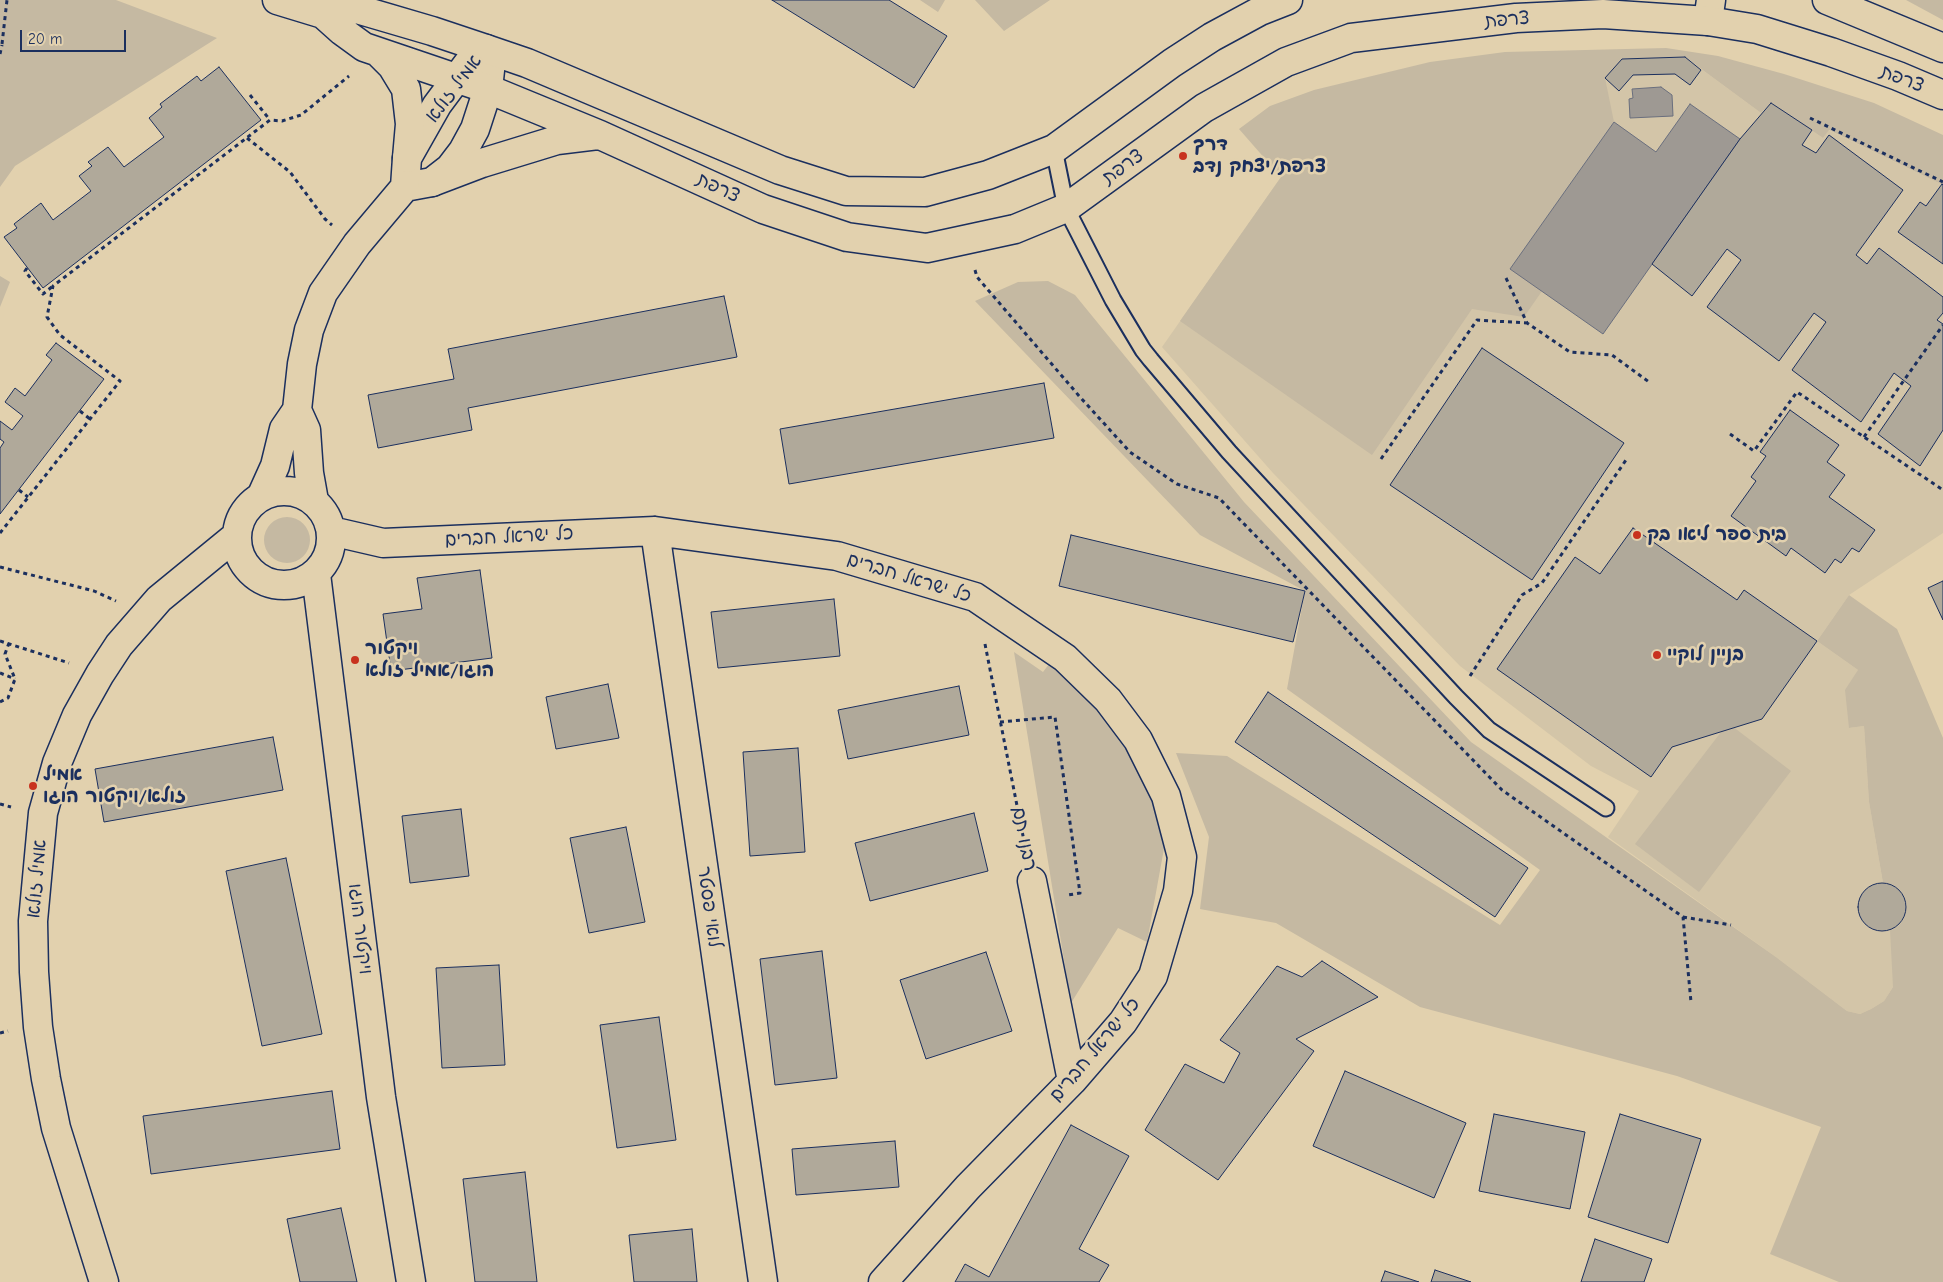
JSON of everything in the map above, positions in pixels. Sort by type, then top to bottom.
[{"type":"street","name":"צרפת","points":[[277,0],[323,14],[364,47],[488,89],[600,135],[763,209],[847,237],[927,248],[1016,229],[1066,208],[1204,108],[1286,62],[1351,38],[1516,18],[1710,11],[1757,29],[1831,52],[1898,76],[1943,95]]},
{"type":"street","name":"צרפת","points":[[323,14],[357,9],[486,49],[527,63],[780,170],[846,192],[925,192],[988,175],[1054,149],[1188,53],[1260,11],[1288,0]]},
{"type":"street","points":[[1827,0],[1853,6],[1943,48]]},
{"type":"street","name":"אמיל זולא","points":[[486,49],[491,61],[488,89],[475,129],[464,151],[450,168],[432,182],[405,187],[408,158],[438,105],[475,54],[486,49]]},
{"type":"street","points":[[379,53],[392,66],[406,89],[410,124],[408,158]]},
{"type":"street","points":[[432,182],[482,163],[557,140],[600,135]]},
{"type":"street","points":[[261,497],[275,466],[284,429],[297,410],[302,364],[309,330],[324,293],[357,244],[405,187]]},
{"type":"street","points":[[297,410],[306,430],[309,473],[314,501]]},
{"type":"street","points":[[288,491],[301,494],[314,501],[324,514],[331,531],[331,547],[326,562],[316,574],[300,583],[283,586],[264,582],[247,569],[238,553],[236,536],[243,513],[252,503],[274,492],[288,491]]},
{"type":"street","name":"כל ישראל חברים","points":[[331,531],[383,543],[655,531],[837,556],[975,597],[1065,658],[1108,700],[1138,740],[1166,796],[1182,857],[1178,891],[1154,976],[1123,1022],[1072,1081],[968,1187],[883,1282]]},
{"type":"street","name":"לואי פסטר","points":[[655,531],[763,1282]]},
{"type":"street","name":"אמיל זולא","points":[[104,1282],[56,1128],[38,1027],[33,921],[43,813],[57,763],[76,716],[119,645],[160,599],[236,536]]},
{"type":"street","name":"ויקטור הוגו","points":[[316,574],[381,1096],[411,1282]]},
{"type":"street","points":[[1034,891],[1072,1081]]},
{"type":"lane","points":[[1054,149],[1066,208],[1113,300],[1143,350],[1229,452],[1456,697],[1489,730],[1606,808]]},
{"type":"path","points":[[0,54],[7,0]]},
{"type":"path","points":[[28,268],[25,271],[26,273],[42,294],[270,120],[282,121],[301,115],[345,80]]},
{"type":"path","points":[[250,95],[270,120]]},
{"type":"path","points":[[1810,118],[1943,182]]},
{"type":"path","points":[[247,138],[290,172],[325,219]]},
{"type":"path","points":[[230,144],[233,149]]},
{"type":"path","points":[[160,198],[163,202]]},
{"type":"path","points":[[966,239],[977,278],[1130,452],[1177,484],[1219,498],[1502,790],[1683,917],[1731,925]]},
{"type":"path","points":[[88,253],[90,258]]},
{"type":"path","points":[[1506,278],[1527,323]]},
{"type":"path","points":[[0,534],[120,381],[60,335],[47,317],[53,286]]},
{"type":"path","points":[[1381,459],[1477,320],[1527,323],[1570,352],[1612,356],[1649,382]]},
{"type":"path","points":[[1864,437],[1943,325]]},
{"type":"path","points":[[1730,434],[1754,452],[1797,392],[1943,490]]},
{"type":"path","points":[[80,411],[90,419]]},
{"type":"path","points":[[1456,697],[1522,595],[1542,583],[1626,460]]},
{"type":"path","points":[[19,490],[28,497]]},
{"type":"path","points":[[0,567],[94,591],[109,597]]},
{"type":"path","name":"רבנו תם","points":[[975,597],[1034,891]]},
{"type":"path","points":[[0,641],[64,662]]},
{"type":"path","points":[[0,702],[8,698],[16,679],[5,654],[9,644]]},
{"type":"path","points":[[0,673],[16,679]]},
{"type":"path","points":[[1000,722],[1055,717],[1080,893],[1034,891]]},
{"type":"path","points":[[0,804],[13,808]]},
{"type":"path","points":[[1683,917],[1691,1002]]},
{"type":"path","points":[[0,1029],[2,1032],[0,1033]]},
{"type":"shaded area","points":[[0,0],[116,0],[217,38],[15,166],[0,187]]},
{"type":"shaded area","points":[[920,0],[945,0],[938,12]]},
{"type":"shaded area","points":[[975,0],[1050,0],[1004,31]]},
{"type":"shaded area","points":[[1906,0],[1943,0],[1943,20]]},
{"type":"shaded area","points":[[1666,48],[1718,56],[1784,74],[1874,103],[1943,135],[1943,185],[1829,130],[1823,138],[1771,103],[1761,113],[1685,57],[1622,59],[1605,78],[1614,122],[1510,269],[1542,291],[1524,317],[1472,309],[1372,455],[1180,321],[1281,177],[1239,129],[1270,106],[1314,90],[1430,62],[1505,52]]},
{"type":"shaded area","name":"בית ספר ליאו בק","points":[[1685,57],[1761,113],[1771,103],[1823,138],[1828,130],[1943,185],[1943,533],[1849,595],[1817,641],[1858,670],[1849,728],[1864,726],[1869,802],[1883,883],[1894,886],[1900,891],[1907,905],[1903,920],[1898,926],[1893,965],[1893,987],[1884,1001],[1860,1014],[1847,1011],[1776,957],[1608,837],[1639,791],[1591,766],[1460,666],[1273,473],[1162,347],[1281,177],[1622,59]]},
{"type":"shaded area","points":[[1661,87],[1672,95],[1673,116],[1630,118],[1629,99],[1633,98],[1632,89]]},
{"type":"shaded area","points":[[1690,104],[1740,139],[1603,334],[1510,269],[1614,122],[1656,152]]},
{"type":"shaded area","points":[[0,276],[10,282],[0,307]]},
{"type":"shaded area","points":[[1048,281],[1075,295],[1244,502],[1471,742],[1776,957],[1847,1011],[1860,1014],[1884,1001],[1893,987],[1890,930],[1898,926],[1903,920],[1907,905],[1900,891],[1894,886],[1883,883],[1869,802],[1864,726],[1849,728],[1845,690],[1858,670],[1817,641],[1849,595],[1897,629],[1943,738],[1943,1282],[1839,1282],[1770,1254],[1821,1127],[1677,1076],[1420,1007],[1276,923],[1200,909],[1209,837],[1176,753],[1227,756],[1500,925],[1540,870],[1287,689],[1305,591],[1200,535],[975,301],[1018,282]]},
{"type":"shaded area","points":[[282,517],[292,517],[306,527],[310,540],[306,553],[300,559],[292,563],[282,563],[268,553],[264,545],[264,535],[274,521]]},
{"type":"shaded area","points":[[1014,652],[1043,672],[1052,660],[1107,709],[1145,778],[1165,843],[1147,942],[1118,928],[1071,1003]]},
{"type":"shaded area","points":[[1728,723],[1791,771],[1699,892],[1635,844]]},
{"type":"building","points":[[772,0],[889,0],[947,36],[914,88]]},
{"type":"building","points":[[1685,57],[1701,70],[1690,85],[1675,74],[1633,75],[1619,91],[1605,78],[1622,59]]},
{"type":"building","points":[[219,67],[261,120],[43,288],[4,237],[17,228],[14,224],[41,203],[53,220],[91,191],[79,176],[92,166],[88,162],[108,147],[124,167],[164,137],[149,118],[162,107],[160,104],[197,76],[201,81]]},
{"type":"building","points":[[1771,103],[1812,130],[1802,145],[1816,153],[1829,135],[1903,190],[1856,255],[1867,264],[1879,248],[1943,297],[1943,313],[1937,320],[1943,324],[1943,430],[1920,466],[1878,434],[1911,386],[1894,373],[1861,422],[1792,370],[1826,322],[1814,313],[1779,361],[1707,307],[1741,260],[1727,249],[1692,296],[1652,264],[1740,139]]},
{"type":"building","points":[[1942,184],[1943,264],[1898,232],[1920,202],[1926,206]]},
{"type":"building","points":[[724,296],[737,357],[468,408],[472,430],[378,448],[368,395],[454,379],[448,349]]},
{"type":"building","points":[[56,343],[104,379],[0,514],[0,448],[4,442],[0,439],[0,421],[12,430],[23,416],[5,402],[15,388],[25,396],[52,360],[46,355]]},
{"type":"building","points":[[1482,348],[1624,443],[1532,580],[1390,485]]},
{"type":"building","points":[[1044,383],[1054,438],[789,484],[780,429]]},
{"type":"building","points":[[1790,410],[1839,445],[1827,462],[1845,475],[1829,497],[1875,530],[1859,552],[1852,548],[1841,563],[1835,559],[1825,573],[1791,548],[1786,556],[1731,516],[1756,481],[1751,477],[1766,456],[1760,452]]},
{"type":"building","name":"בניין לוקיי","points":[[1633,528],[1737,600],[1744,590],[1817,641],[1762,719],[1672,747],[1651,777],[1497,669],[1575,557],[1600,574]]},
{"type":"building","points":[[1071,535],[1305,591],[1293,642],[1059,586]]},
{"type":"building","points":[[480,570],[492,658],[391,671],[383,614],[422,609],[417,578]]},
{"type":"building","points":[[1943,581],[1943,620],[1928,588]]},
{"type":"building","points":[[834,599],[840,656],[718,668],[711,612]]},
{"type":"building","points":[[608,684],[619,738],[556,749],[546,697]]},
{"type":"building","points":[[959,686],[969,735],[848,759],[838,710]]},
{"type":"building","points":[[1268,692],[1528,868],[1495,917],[1235,742]]},
{"type":"building","points":[[273,737],[283,790],[104,822],[95,769]]},
{"type":"building","points":[[798,748],[805,852],[750,856],[743,752]]},
{"type":"building","points":[[461,809],[469,876],[410,883],[402,816]]},
{"type":"building","points":[[974,813],[988,871],[870,901],[855,843]]},
{"type":"building","points":[[626,827],[645,922],[589,933],[570,838]]},
{"type":"building","points":[[286,858],[322,1034],[262,1046],[226,871]]},
{"type":"building","points":[[1877,883],[1887,883],[1899,890],[1906,902],[1906,912],[1899,924],[1887,931],[1877,931],[1869,927],[1862,920],[1858,912],[1858,902],[1862,894],[1869,887]]},
{"type":"building","points":[[822,951],[837,1078],[775,1085],[760,959]]},
{"type":"building","points":[[986,952],[1012,1031],[926,1059],[900,980]]},
{"type":"building","points":[[1322,961],[1378,997],[1296,1039],[1314,1051],[1218,1180],[1145,1130],[1185,1064],[1224,1083],[1240,1053],[1220,1040],[1277,966],[1302,977]]},
{"type":"building","points":[[499,965],[505,1065],[442,1068],[436,968]]},
{"type":"building","points":[[659,1017],[676,1140],[617,1148],[600,1025]]},
{"type":"building","points":[[1345,1071],[1466,1123],[1434,1198],[1313,1146]]},
{"type":"building","points":[[332,1091],[340,1149],[151,1174],[143,1116]]},
{"type":"building","points":[[1494,1114],[1585,1132],[1570,1209],[1479,1191]]},
{"type":"building","points":[[1620,1114],[1701,1139],[1668,1243],[1588,1217]]},
{"type":"building","points":[[1071,1125],[1129,1156],[1079,1249],[1109,1265],[1099,1282],[955,1282],[965,1264],[989,1277]]},
{"type":"building","points":[[895,1141],[899,1187],[796,1195],[792,1149]]},
{"type":"building","points":[[525,1172],[537,1282],[475,1282],[463,1179]]},
{"type":"building","points":[[341,1208],[357,1282],[300,1282],[287,1219]]},
{"type":"building","points":[[692,1229],[697,1282],[634,1282],[629,1235]]},
{"type":"building","points":[[1595,1239],[1652,1259],[1644,1282],[1581,1282]]},
{"type":"building","points":[[1435,1270],[1471,1282],[1431,1282]]},
{"type":"building","points":[[1385,1271],[1419,1282],[1381,1282]]},
{"type":"place","name":"דרך צרפת/יצחק נדב","points":[[1183,156]]},
{"type":"place","name":"בית ספר ליאו בק","points":[[1637,535]]},
{"type":"place","name":"בניין לוקיי","points":[[1657,655]]},
{"type":"place","name":"ויקטור הוגו/אמיל זולא","points":[[355,660]]},
{"type":"place","name":"אמיל זולא/ויקטור הוגו","points":[[33,786]]}]
